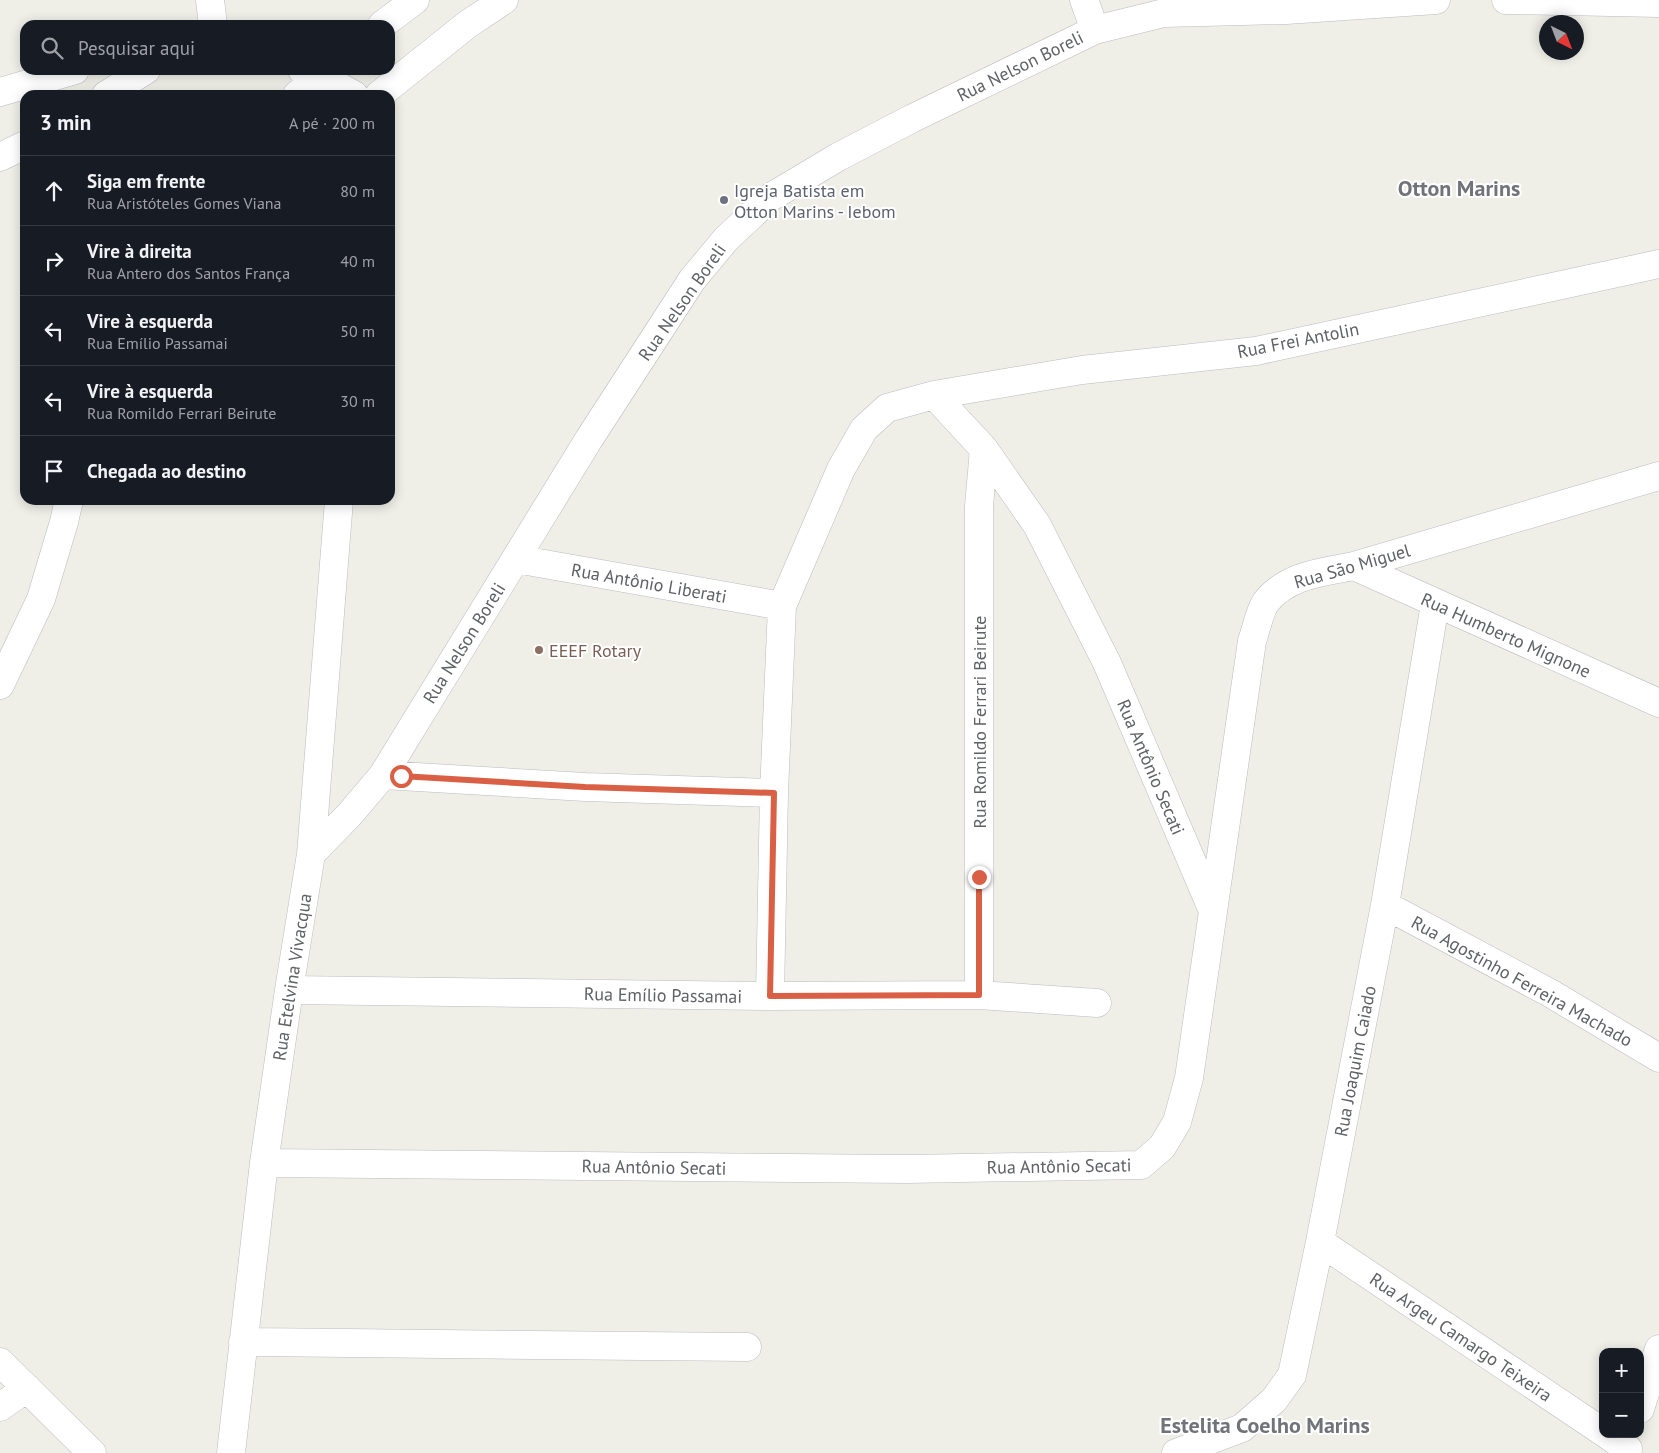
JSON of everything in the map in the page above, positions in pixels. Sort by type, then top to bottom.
[{"type":"street","points":[[210,0],[212,20]]},
{"type":"street","points":[[389,20],[415,0]]},
{"type":"street","points":[[385,90],[468,24],[504,0]]},
{"type":"street","points":[[1084,0],[1095,30]]},
{"type":"street","name":"Rua Nelson Boreli","points":[[311,854],[350,814],[383,775],[589,439],[692,280],[726,239],[771,196],[846,152],[1095,30],[1164,13],[1286,10],[1436,0]]},
{"type":"street","points":[[1506,0],[1659,3]]},
{"type":"street","points":[[0,92],[57,75]]},
{"type":"street","points":[[114,90],[138,75]]},
{"type":"street","points":[[301,90],[314,75]]},
{"type":"street","points":[[322,75],[346,90]]},
{"type":"street","points":[[0,157],[20,147]]},
{"type":"street","name":"Rua Frei Antolin","points":[[782,606],[841,469],[864,429],[887,408],[934,395],[1082,370],[1256,351],[1659,264]]},
{"type":"street","name":"Rua Antônio Secati","points":[[264,1163],[908,1169],[1141,1165],[1162,1148],[1178,1122],[1190,1078],[1213,912],[1107,663],[1038,525],[984,449],[934,395]]},
{"type":"street","name":"Rua Romildo Ferrari Beirute","points":[[979,995],[979,506],[984,449]]},
{"type":"street","name":"Rua São Miguel","points":[[1213,912],[1252,642],[1265,603],[1282,586],[1308,575],[1354,566],[1659,476]]},
{"type":"street","points":[[0,685],[41,599],[64,522],[67,505]]},
{"type":"street","name":"Rua Etelvina Vivacqua","points":[[231,1453],[264,1163],[311,854],[338,505]]},
{"type":"street","name":"Rua Antônio Liberati","points":[[516,559],[782,606]]},
{"type":"street","name":"Rua Humberto Mignone","points":[[1354,566],[1659,703]]},
{"type":"street","name":"Rua Joaquim Caiado","points":[[1176,1453],[1242,1428],[1274,1400],[1292,1375],[1320,1242],[1385,904],[1435,604]]},
{"type":"street","points":[[770,996],[774,793],[782,606]]},
{"type":"street","points":[[383,775],[585,787],[774,793]]},
{"type":"street","name":"Rua Agostinho Ferreira Machado","points":[[1385,904],[1550,993],[1659,1058]]},
{"type":"street","name":"Rua Emílio Passamai","points":[[289,990],[770,996],[979,995],[1097,1003]]},
{"type":"street","name":"Rua Argeu Camargo Teixeira","points":[[1320,1242],[1599,1430]]},
{"type":"street","points":[[243,1342],[747,1347]]},
{"type":"street","points":[[1644,1397],[1659,1348]]},
{"type":"street","points":[[0,1362],[92,1453]]},
{"type":"street","points":[[0,1407],[27,1388]]},
{"type":"street","name":"Rua Argeu Camargo Teixeira","points":[[1614,1438],[1629,1446]]},
{"type":"place","name":"Igreja Batista em Otton Marins - Iebom","points":[[724,200]]},
{"type":"place","name":"EEEF Rotary","points":[[539,650]]},
{"type":"district","name":"Otton Marins","points":[[1459,188]]},
{"type":"district","name":"Estelita Coelho Marins","points":[[1265,1425]]},
{"type":"route","points":[[401,776],[585,787],[774,793],[770,996],[979,995],[979,877]]}]
